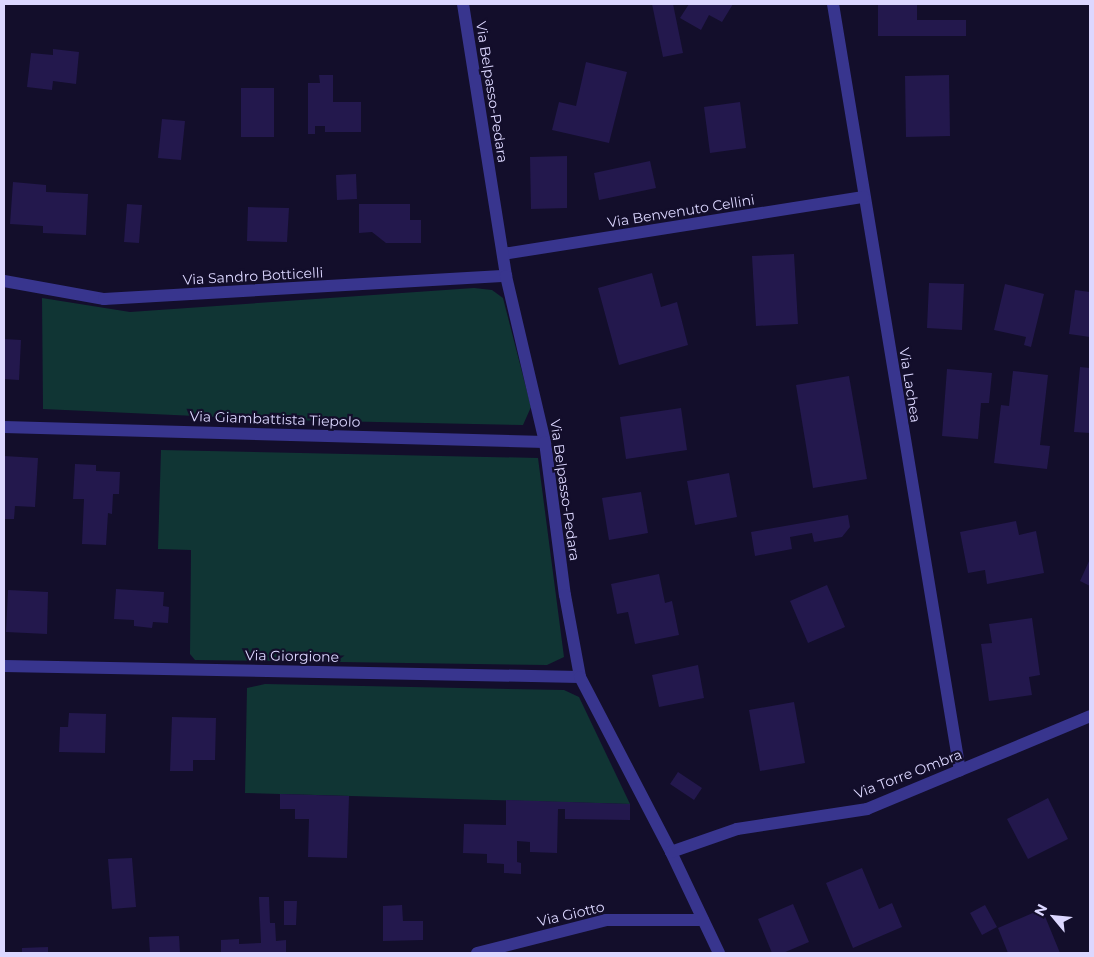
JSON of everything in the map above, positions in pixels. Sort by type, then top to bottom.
[{"type":"street","name":"Via Belpasso-Pedara","points":[[463,4],[506,276],[546,442],[565,595],[580,677],[671,852],[719,953]]},
{"type":"street","name":"Via Lachea","points":[[833,4],[960,771]]},
{"type":"street","name":"Via Benvenuto Cellini","points":[[503,254],[864,198]]},
{"type":"street","name":"Via Sandro Botticelli","points":[[4,281],[104,299],[506,276]]},
{"type":"street","name":"Via Giambattista Tiepolo","points":[[4,427],[546,442]]},
{"type":"street","name":"Via Giorgione","points":[[4,666],[580,677]]},
{"type":"street","name":"Via Torre Ombra","points":[[671,852],[737,829],[867,809],[1090,716]]},
{"type":"street","name":"Via Giotto","points":[[478,953],[606,920],[703,920]]},
{"type":"green space","points":[[474,288],[492,290],[503,298],[531,407],[523,425],[282,420],[43,409],[42,298],[130,312]]},
{"type":"green space","points":[[161,450],[538,458],[564,657],[547,665],[195,660],[190,654],[191,550],[158,549]]},
{"type":"green space","points":[[265,684],[564,690],[579,697],[630,804],[245,793],[247,688]]},
{"type":"building","points":[[652,4],[673,4],[683,53],[663,57]]},
{"type":"building","points":[[689,4],[733,4],[722,22],[709,15],[701,30],[680,18]]},
{"type":"building","points":[[878,4],[917,4],[917,20],[966,20],[966,36],[878,36]]},
{"type":"building","points":[[53,49],[79,52],[76,84],[53,81],[52,90],[27,87],[31,53],[53,55]]},
{"type":"building","points":[[586,62],[627,72],[609,143],[552,130],[559,102],[576,106]]},
{"type":"building","points":[[319,75],[333,75],[333,102],[361,102],[361,132],[325,132],[325,126],[315,126],[315,134],[308,134],[308,83],[320,83]]},
{"type":"building","points":[[949,75],[950,136],[906,137],[905,76]]},
{"type":"building","points":[[241,88],[274,88],[274,137],[241,137]]},
{"type":"building","points":[[740,102],[746,148],[710,153],[704,107]]},
{"type":"building","points":[[162,119],[185,121],[181,160],[158,158]]},
{"type":"building","points":[[567,156],[567,208],[531,209],[530,157]]},
{"type":"building","points":[[650,161],[656,188],[599,200],[594,173]]},
{"type":"building","points":[[356,174],[357,199],[337,200],[336,175]]},
{"type":"building","points":[[13,182],[46,185],[46,192],[88,194],[86,235],[43,233],[43,226],[10,224]]},
{"type":"building","points":[[127,204],[142,205],[139,243],[124,242]]},
{"type":"building","points":[[359,204],[410,204],[410,220],[421,220],[421,243],[386,243],[372,232],[359,233]]},
{"type":"building","points":[[248,207],[289,208],[287,242],[247,241]]},
{"type":"building","points":[[794,254],[798,324],[756,326],[752,256]]},
{"type":"building","points":[[652,273],[661,307],[677,302],[688,345],[619,365],[598,288]]},
{"type":"building","points":[[929,283],[964,284],[962,330],[927,328]]},
{"type":"building","points":[[1005,284],[1044,294],[1031,347],[1024,345],[1026,337],[994,330]]},
{"type":"building","points":[[1075,290],[1090,292],[1090,337],[1069,334]]},
{"type":"building","points":[[4,339],[21,340],[19,380],[4,379]]},
{"type":"building","points":[[1080,367],[1090,368],[1090,433],[1074,432]]},
{"type":"building","points":[[947,369],[992,373],[989,403],[981,403],[978,439],[942,436]]},
{"type":"building","points":[[1013,371],[1048,375],[1040,445],[1050,446],[1047,469],[994,463],[1001,405],[1009,406]]},
{"type":"building","points":[[849,376],[867,479],[813,488],[796,385]]},
{"type":"building","points":[[681,408],[687,450],[626,459],[620,417]]},
{"type":"building","points":[[4,456],[38,458],[35,507],[15,506],[14,519],[4,519]]},
{"type":"building","points":[[75,464],[96,465],[96,471],[120,472],[119,494],[113,494],[112,514],[108,513],[106,545],[82,544],[84,499],[73,499]]},
{"type":"building","points":[[729,473],[737,517],[695,525],[687,481]]},
{"type":"building","points":[[641,492],[648,533],[609,540],[602,498]]},
{"type":"building","points":[[848,515],[850,527],[842,537],[814,542],[812,533],[790,537],[792,549],[755,556],[751,532]]},
{"type":"building","points":[[1016,521],[1019,535],[1036,531],[1044,573],[987,584],[985,570],[968,573],[960,532]]},
{"type":"building","points":[[1090,559],[1090,586],[1080,581]]},
{"type":"building","points":[[659,574],[665,603],[672,601],[679,635],[635,644],[628,612],[617,614],[611,584]]},
{"type":"building","points":[[827,585],[845,627],[808,643],[790,601]]},
{"type":"building","points":[[116,589],[164,592],[163,606],[169,607],[168,623],[153,622],[152,628],[134,626],[134,620],[114,619]]},
{"type":"building","points":[[8,590],[48,592],[47,634],[6,632]]},
{"type":"building","points":[[1032,618],[1040,675],[1029,677],[1032,695],[989,701],[981,644],[992,643],[989,624]]},
{"type":"building","points":[[698,665],[704,698],[659,707],[652,675]]},
{"type":"building","points":[[794,702],[805,763],[760,771],[749,710]]},
{"type":"building","points":[[69,713],[106,714],[105,753],[59,752],[60,727],[68,727]]},
{"type":"building","points":[[172,717],[216,718],[215,760],[193,760],[193,771],[170,771]]},
{"type":"building","points":[[678,772],[702,788],[694,800],[670,784]]},
{"type":"building","points":[[280,794],[349,796],[347,858],[308,857],[309,819],[295,819],[295,809],[280,809]]},
{"type":"building","points":[[1048,798],[1068,839],[1028,859],[1007,819]]},
{"type":"building","points":[[506,800],[630,804],[630,820],[565,819],[565,809],[558,809],[557,853],[530,852],[530,842],[517,841],[517,862],[521,863],[521,874],[504,873],[504,864],[487,863],[487,854],[463,853],[464,824],[506,825]]},
{"type":"building","points":[[132,858],[136,907],[112,909],[108,859]]},
{"type":"building","points":[[862,868],[879,909],[892,903],[902,927],[853,948],[826,883]]},
{"type":"building","points":[[259,897],[269,897],[270,923],[275,923],[276,941],[286,940],[286,953],[221,953],[221,940],[239,939],[239,944],[261,943]]},
{"type":"building","points":[[284,901],[297,901],[296,925],[284,925]]},
{"type":"building","points":[[793,904],[809,942],[783,953],[772,953],[758,919]]},
{"type":"building","points":[[402,905],[403,921],[423,921],[423,940],[383,941],[383,906]]},
{"type":"building","points":[[985,905],[997,927],[982,935],[970,913]]},
{"type":"building","points":[[1042,909],[1060,953],[1008,953],[998,928]]},
{"type":"building","points":[[179,936],[180,953],[150,953],[149,937]]},
{"type":"building","points":[[48,947],[48,953],[22,953],[22,948]]}]
